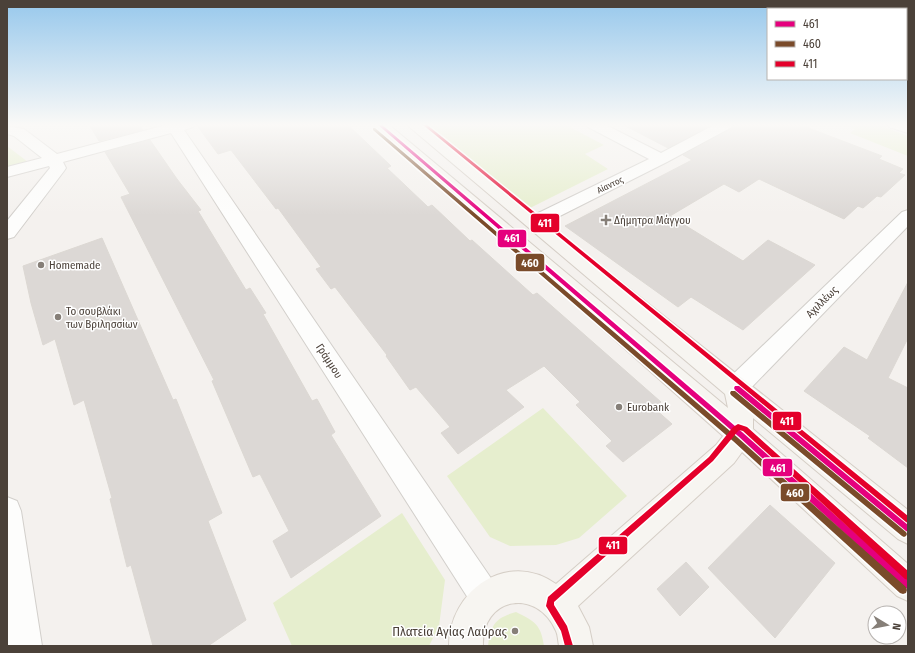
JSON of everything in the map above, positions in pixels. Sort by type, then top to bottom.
[{"type":"main road","points":[[414,154],[740,434],[908,585]]},
{"type":"main road","points":[[451,154],[908,529]]},
{"type":"main road","points":[[557,604],[716,464],[725,454],[740,434],[741,412],[736,387]]},
{"type":"main road","points":[[466,646],[469,625],[476,610],[486,598],[499,589],[514,585],[529,587],[544,594],[557,604],[571,626],[576,646]]},
{"type":"street","points":[[7,232],[58,168],[54,159],[48,154]]},
{"type":"street","points":[[7,172],[71,154]]},
{"type":"street","name":"Γράμμου","points":[[198,154],[486,598]]},
{"type":"street","points":[[652,154],[661,159]]},
{"type":"street","name":"Αίαντος","points":[[534,222],[670,154]]},
{"type":"street","name":"Αχιλλέως","points":[[736,387],[908,216]]},
{"type":"street","points":[[7,511],[25,646]]},
{"type":"green space","points":[[7,154],[18,154],[28,162],[7,167]]},
{"type":"green space","points":[[464,154],[586,154],[608,169],[530,208]]},
{"type":"green space","points":[[543,408],[627,496],[579,538],[556,545],[510,546],[490,537],[447,476]]},
{"type":"green space","points":[[402,513],[445,580],[439,626],[429,646],[292,646],[273,603]]},
{"type":"green space","name":"Πλατεία Αγίας Λαύρας","points":[[516,612],[536,624],[541,633],[544,646],[488,646],[491,632],[495,623],[503,617]]},
{"type":"building","points":[[106,154],[160,154],[201,210],[198,211],[246,290],[250,288],[266,313],[263,314],[312,401],[317,399],[335,432],[331,435],[381,516],[291,578],[273,541],[289,531],[260,474],[253,477],[212,381],[214,380],[121,197],[130,194]]},
{"type":"building","points":[[234,154],[379,154],[391,166],[387,168],[428,207],[432,205],[470,241],[472,240],[533,295],[537,293],[661,402],[654,408],[672,424],[623,462],[606,446],[612,441],[576,405],[580,402],[544,366],[506,390],[524,407],[458,454],[441,433],[450,427],[416,387],[410,390],[386,356],[387,355],[335,287],[331,289],[316,269],[321,267],[278,208],[276,209]]},
{"type":"building","points":[[878,154],[882,156],[879,159],[903,169],[899,173],[905,175],[881,197],[877,196],[863,208],[858,206],[844,219],[759,179],[739,192],[724,184],[670,216],[743,261],[768,240],[815,265],[743,330],[691,297],[678,307],[565,226],[692,160],[683,155]]},
{"type":"building","points":[[102,238],[173,400],[176,399],[222,513],[208,521],[246,620],[208,646],[153,646],[131,565],[127,567],[110,499],[112,498],[84,400],[74,405],[55,339],[43,345],[31,303],[23,266]]},
{"type":"building","points":[[908,282],[908,338],[888,378],[908,388],[908,468],[868,438],[870,436],[804,391],[844,347],[867,360]]},
{"type":"building","points":[[770,505],[835,563],[775,638],[708,568]]},
{"type":"building","points":[[686,562],[709,587],[680,616],[657,589]]},
{"type":"transit line","name":"460","points":[[404,154],[735,439],[903,590]]},
{"type":"transit line","name":"461","points":[[414,154],[740,434],[908,585]]},
{"type":"transit line","name":"411","points":[[461,154],[908,520]]},
{"type":"transit line","name":"461","points":[[737,388],[908,529]]},
{"type":"transit line","name":"460","points":[[733,393],[904,534]]},
{"type":"transit line","name":"411","points":[[569,646],[564,629],[550,606],[551,600],[711,459],[738,427],[745,429],[908,576]]},
{"type":"place","name":"Δήμητρα Μάγγου","points":[[606,220]]},
{"type":"place","name":"Homemade","points":[[41,265]]},
{"type":"place","name":"Το σουβλάκι των Βριλησσίων","points":[[58,317]]},
{"type":"place","name":"Eurobank","points":[[619,407]]},
{"type":"place","name":"Πλατεία Αγίας Λαύρας","points":[[515,631]]}]
